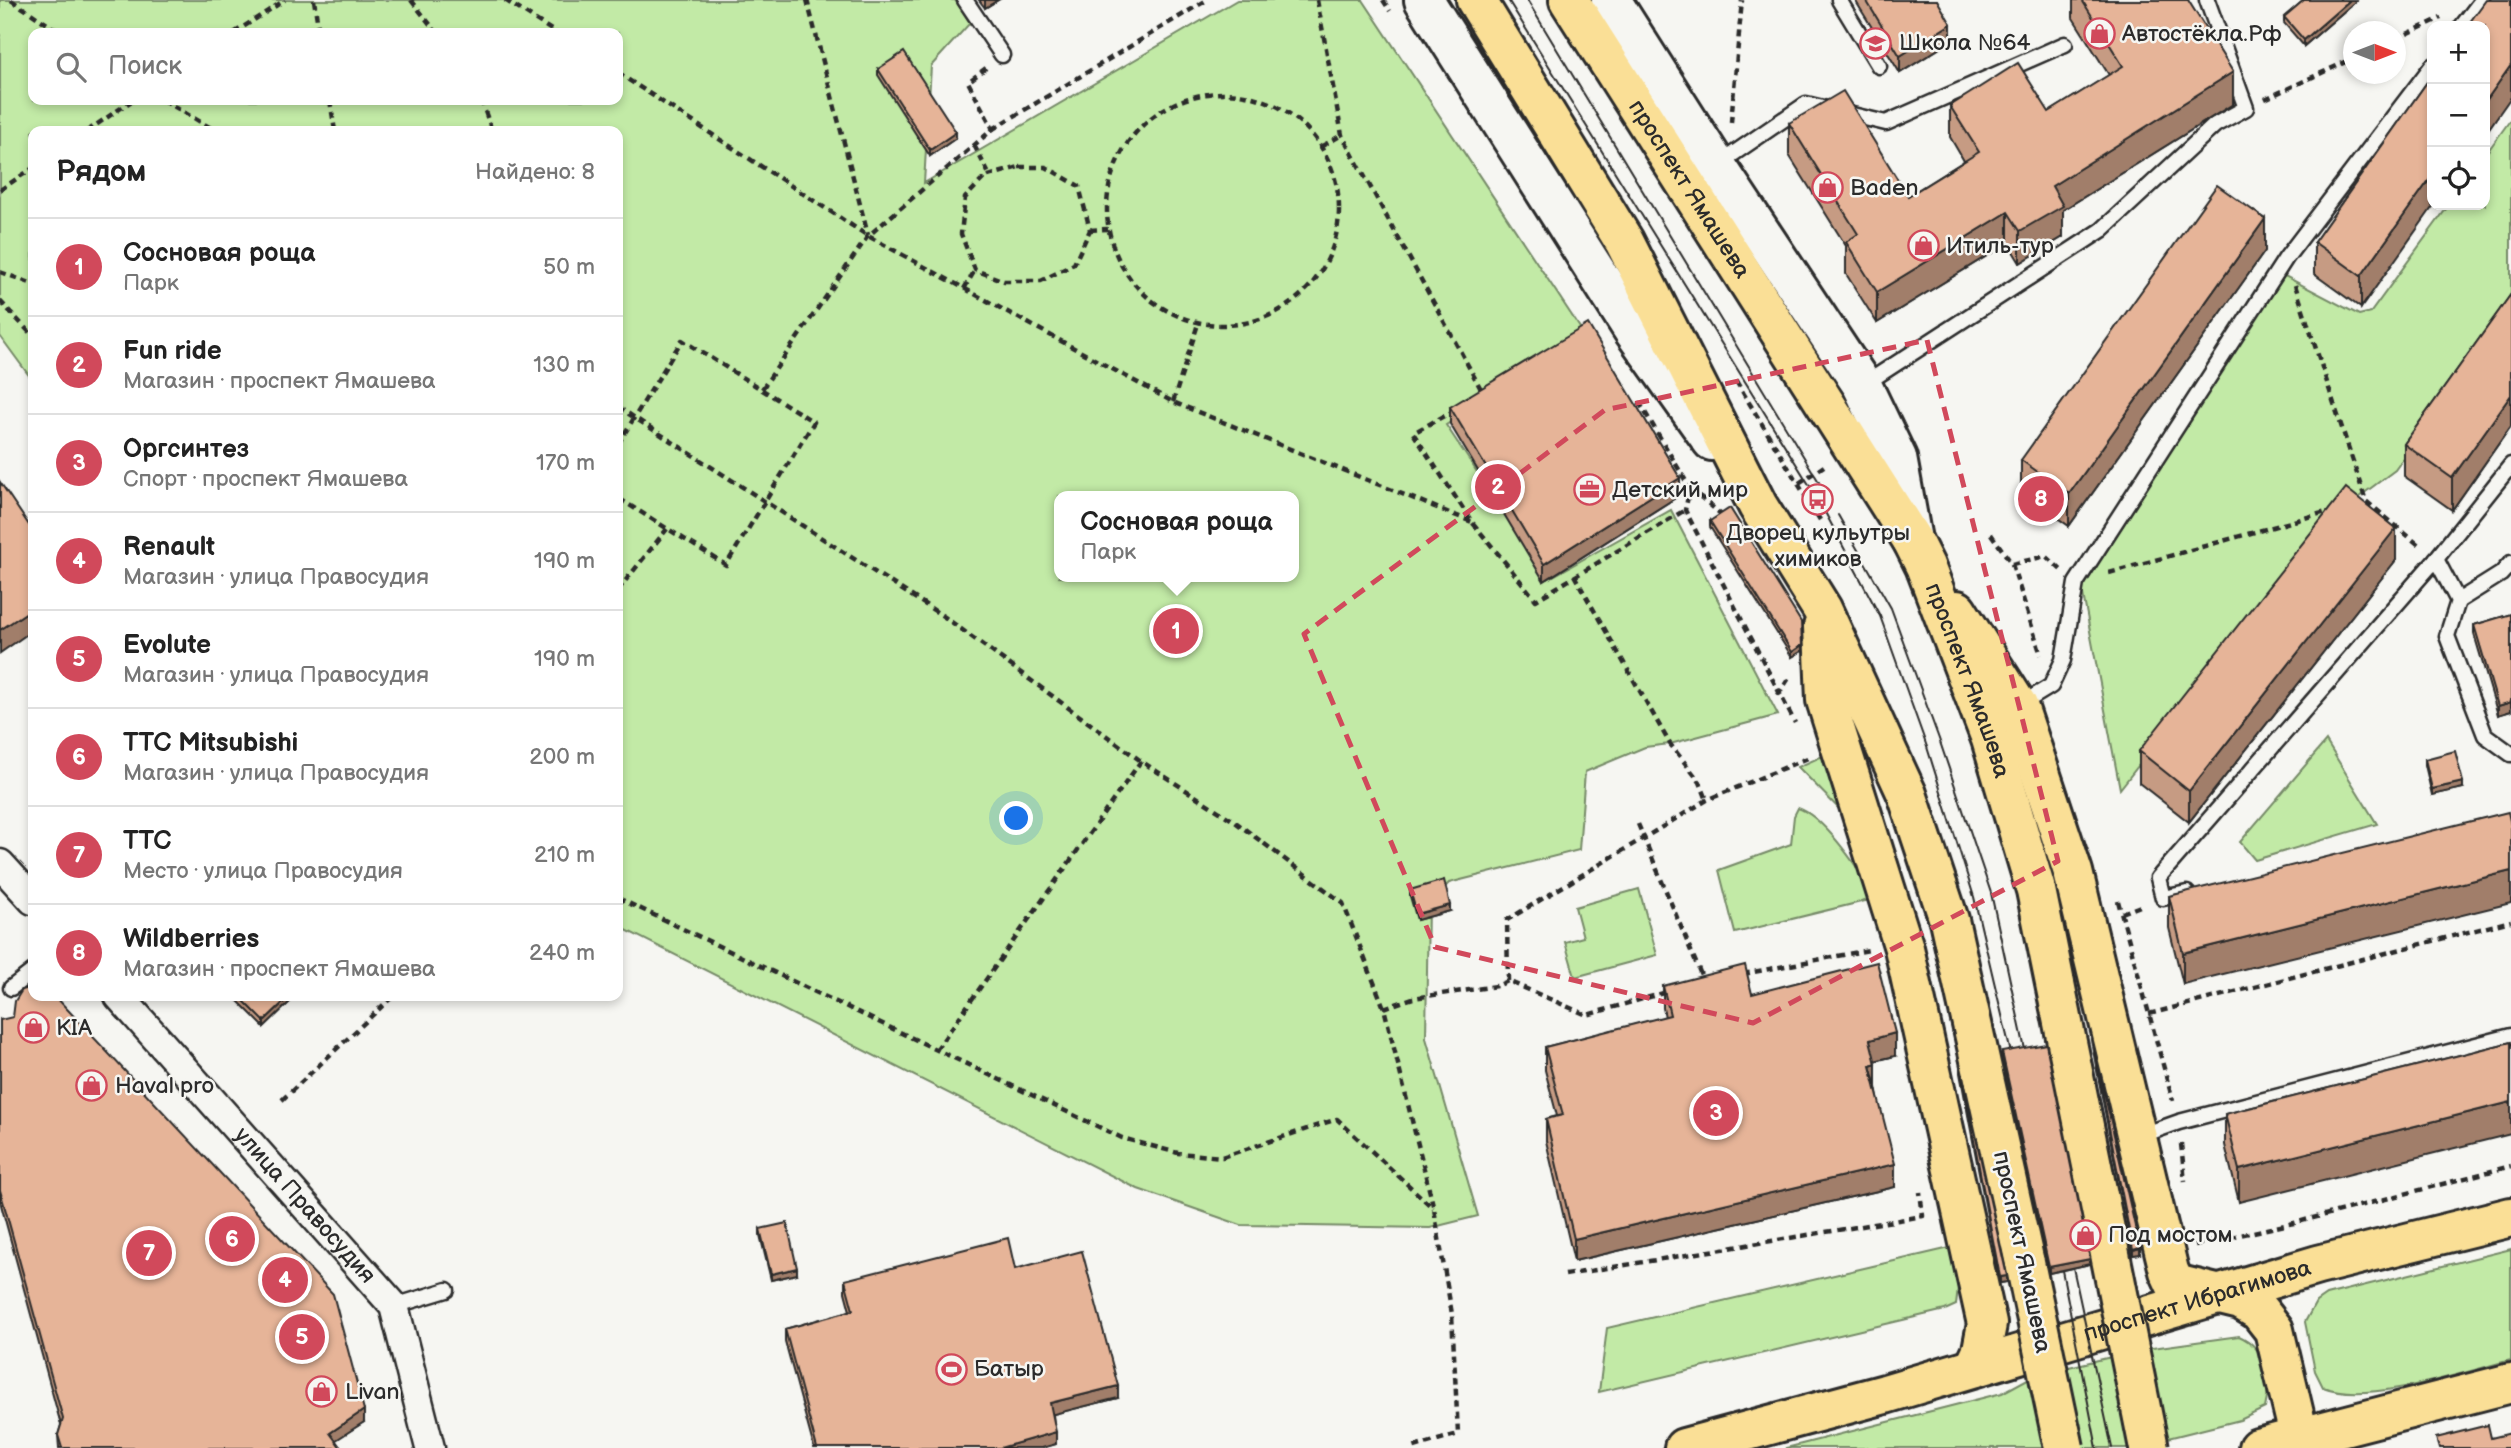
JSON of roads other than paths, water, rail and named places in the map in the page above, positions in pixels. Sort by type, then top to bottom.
[{"type":"main road","name":"проспект Ямашева","points":[[1476,0],[1624,241],[1741,512],[1822,609],[1907,794],[1949,920],[2064,1448]]},
{"type":"main road","name":"проспект Ямашева","points":[[1569,0],[1918,553],[1991,739],[2036,890],[2149,1448]]},
{"type":"main road","points":[[1611,0],[1861,385],[1897,458],[1918,553],[1986,652],[2018,706],[2073,872],[2172,1278],[2175,1284],[2241,1300],[2259,1311],[2274,1330],[2301,1443]]},
{"type":"main road","points":[[1408,6],[1633,330],[1741,512]]},
{"type":"main road","points":[[1822,609],[1825,700],[1830,750],[1904,948],[1987,1324],[1982,1350],[1974,1367]]},
{"type":"main road","name":"проспект Ибрагимова","points":[[1684,1448],[1974,1367],[2318,1265],[2511,1217]]},
{"type":"main road","points":[[2258,1448],[2301,1443],[2511,1383]]},
{"type":"street","points":[[0,864],[28,895]]},
{"type":"street","name":"улица Правосудия","points":[[123,1001],[394,1306],[430,1448]]},
{"type":"lane","points":[[965,0],[1002,55]]},
{"type":"lane","points":[[1839,0],[1879,66]]},
{"type":"lane","points":[[1861,385],[2102,230],[2215,125],[2246,108],[2207,0]]},
{"type":"lane","points":[[2466,21],[2482,0]]},
{"type":"lane","points":[[1716,165],[1806,104],[1886,123],[2065,44]]},
{"type":"lane","points":[[2018,706],[2051,686],[2063,660],[2076,583],[2286,258],[2427,73]]},
{"type":"lane","points":[[2200,891],[2163,898],[2158,878],[2436,559],[2511,465]]},
{"type":"lane","points":[[2436,559],[2458,601]]},
{"type":"lane","points":[[2511,563],[2501,574],[2458,601],[2447,636],[2484,735],[2511,754]]},
{"type":"lane","points":[[11,988],[28,975]]},
{"type":"lane","points":[[2136,1138],[2179,1122],[2511,1036]]},
{"type":"lane","points":[[394,1306],[447,1290]]},
{"type":"tram line","points":[[1508,0],[1818,499],[1880,616],[1927,747],[1974,897],[2015,1070]]},
{"type":"tram line","points":[[1527,0],[1819,482]]},
{"type":"tram line","points":[[1838,515],[1891,608],[1939,739],[1991,893],[2029,1068]]},
{"type":"tram line","points":[[2069,1249],[2112,1448]]},
{"type":"tram line","points":[[2058,1250],[2097,1448]]},
{"type":"place","name":"Автостёкла.Рф","points":[[2099,34]]},
{"type":"place","name":"Школа №64","points":[[1876,43]]},
{"type":"place","name":"Baden","points":[[1827,188]]},
{"type":"place","name":"Итиль-тур","points":[[1923,246]]},
{"type":"place","name":"Fun ride","points":[[1498,487]]},
{"type":"place","name":"Детский мир","points":[[1589,490]]},
{"type":"place","name":"Дворец кульутры химиков","points":[[1818,499]]},
{"type":"place","name":"Wildberries","points":[[2041,499]]},
{"type":"place","name":"Сосновая роща","points":[[1176,631]]},
{"type":"place","name":"KIA","points":[[33,1028]]},
{"type":"place","name":"Haval pro","points":[[92,1086]]},
{"type":"place","name":"Оргсинтез","points":[[1716,1113]]},
{"type":"place","name":"Под мостом","points":[[2085,1235]]},
{"type":"place","name":"ТТС Mitsubishi","points":[[232,1239]]},
{"type":"place","name":"ТТС","points":[[149,1253]]},
{"type":"place","name":"Renault","points":[[285,1280]]},
{"type":"place","name":"Evolute","points":[[302,1337]]},
{"type":"place","name":"Батыр","points":[[951,1369]]},
{"type":"place","name":"Livan","points":[[322,1392]]}]
